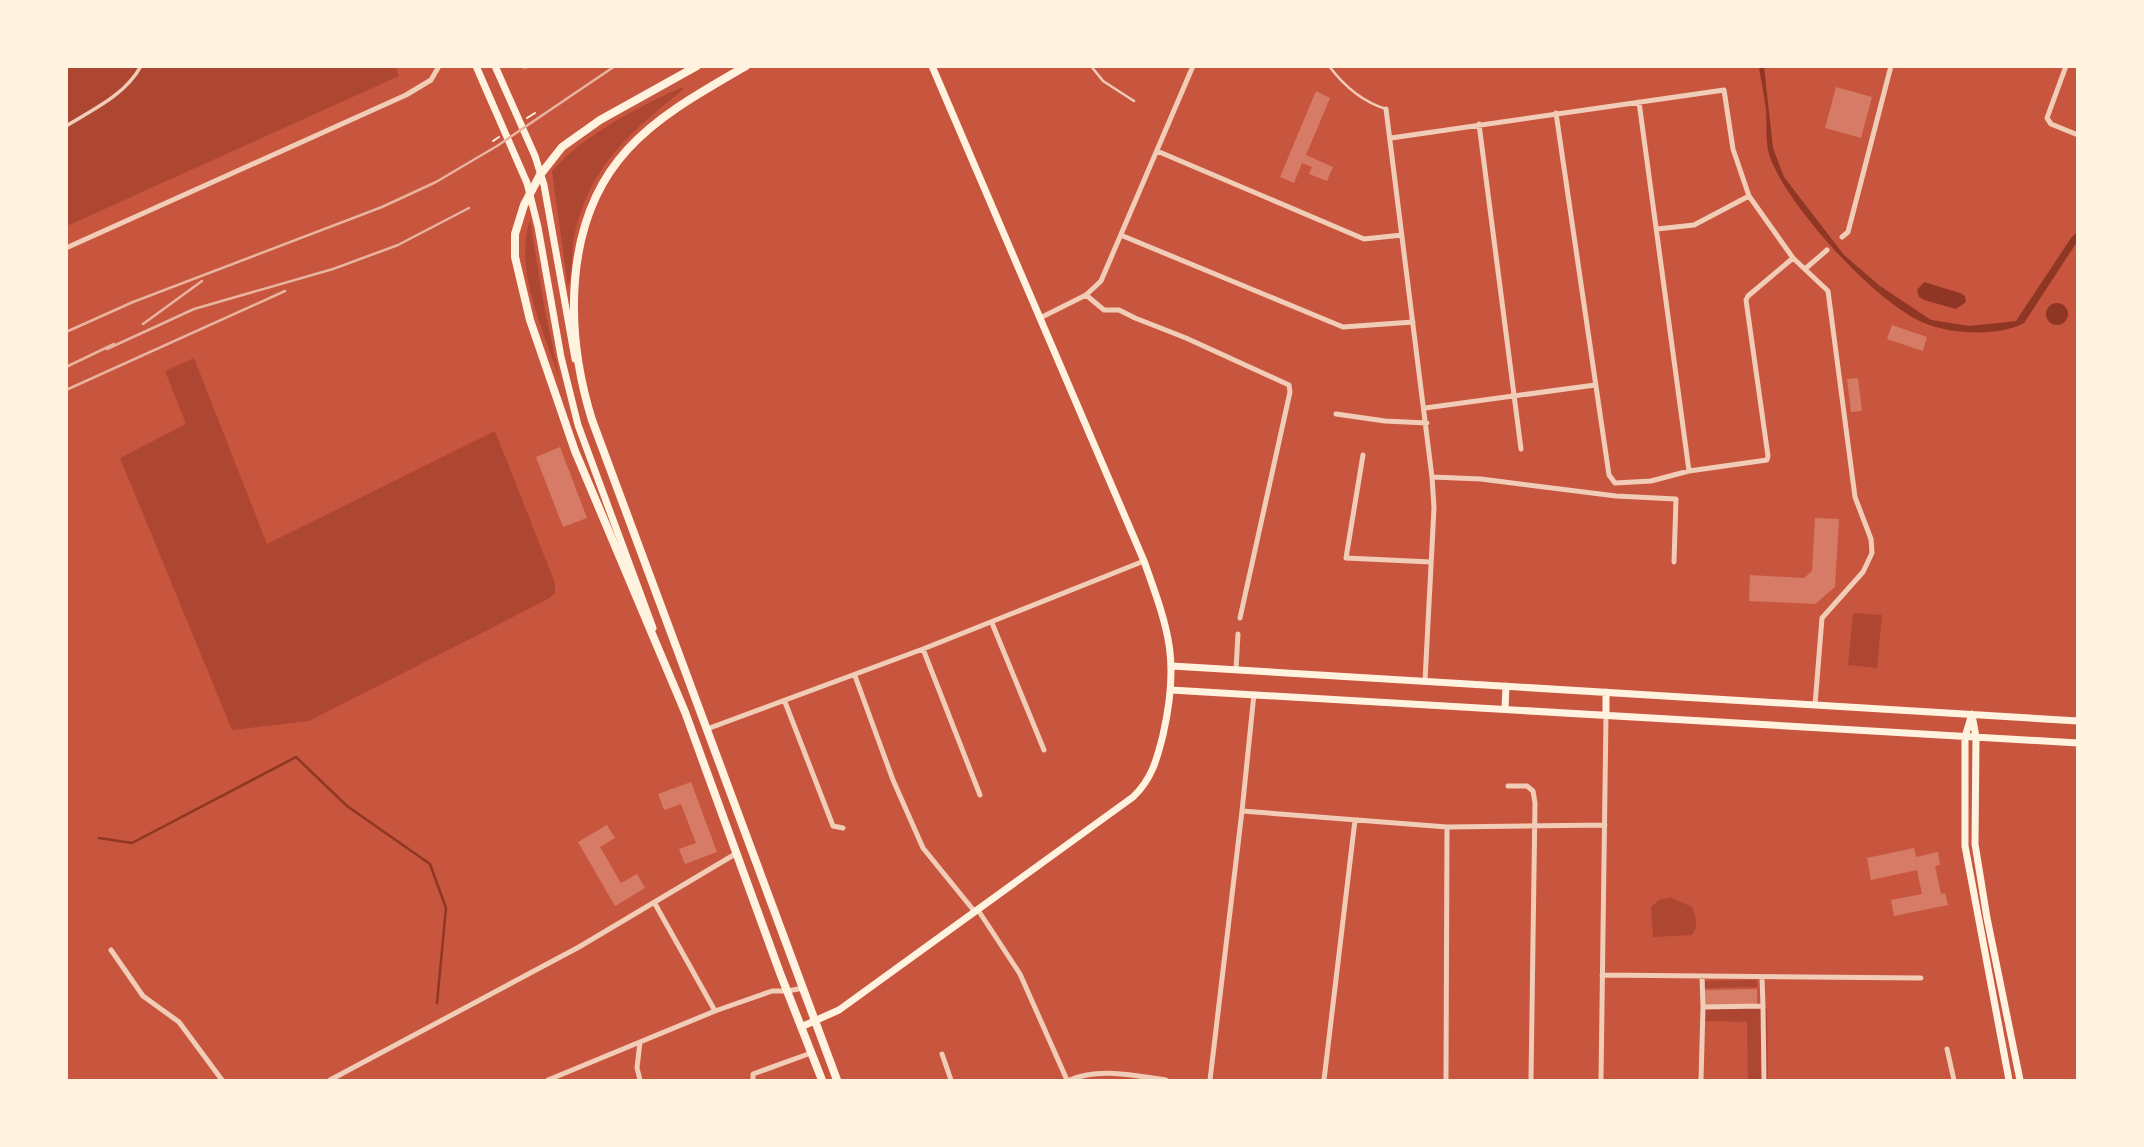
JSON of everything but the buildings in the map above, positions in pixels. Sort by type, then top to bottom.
[{"type":"highway","points":[[697,66],[600,120],[562,147],[534,184],[524,205],[516,234],[515,257],[521,289],[587,484],[678,693],[822,1080]]},
{"type":"highway","points":[[746,66],[685,103],[648,130],[620,159],[603,183],[593,201],[581,244],[575,282],[576,329],[588,407],[837,1080]]},
{"type":"highway","points":[[693,734],[706,729]]},
{"type":"main road","points":[[476,66],[522,170],[531,198],[554,323],[578,425],[678,693]]},
{"type":"main road","points":[[495,66],[535,156],[544,184],[567,324],[588,407]]},
{"type":"main road","points":[[801,1027],[839,1010],[1126,803],[1143,787],[1155,765],[1171,690],[1172,666],[1164,616],[1144,562],[932,66]]},
{"type":"main road","points":[[1172,666],[2077,721]]},
{"type":"main road","points":[[1505,709],[1506,686]]},
{"type":"main road","points":[[1171,690],[2077,743]]},
{"type":"main road","points":[[1606,692],[1606,716]]},
{"type":"main road","points":[[1972,714],[1965,737],[1965,846],[2009,1080]]},
{"type":"main road","points":[[1972,714],[1976,737],[1975,844],[2020,1080]]},
{"type":"street","points":[[66,126],[122,92],[134,80],[141,66]]},
{"type":"street","points":[[66,248],[406,95],[431,80],[439,66]]},
{"type":"street","points":[[1040,318],[1086,295],[1101,281],[1123,236],[1193,66]]},
{"type":"street","points":[[1842,237],[1848,232],[1891,66]]},
{"type":"street","points":[[2066,66],[2047,118],[2052,124],[2077,135]]},
{"type":"street","points":[[1391,138],[1724,90],[1733,149],[1749,196],[1793,258],[1829,293],[1855,497],[1868,527],[1872,546],[1863,572],[1822,618],[1815,705]]},
{"type":"street","points":[[1639,102],[1689,471]]},
{"type":"street","points":[[1387,109],[1432,477],[1434,508],[1426,681]]},
{"type":"street","points":[[1556,113],[1609,475],[1615,482],[1651,481],[1689,471],[1767,460],[1746,300],[1793,258]]},
{"type":"street","points":[[1479,124],[1521,449]]},
{"type":"street","points":[[1157,152],[1364,239],[1402,236]]},
{"type":"street","points":[[1657,229],[1694,225],[1749,196]]},
{"type":"street","points":[[1123,236],[1343,327],[1413,322]]},
{"type":"street","points":[[1805,269],[1827,250]]},
{"type":"street","points":[[1086,295],[1104,310],[1119,310],[1289,385],[1240,618]]},
{"type":"street","points":[[1425,408],[1595,385]]},
{"type":"street","points":[[1336,414],[1385,421],[1427,423]]},
{"type":"street","points":[[1363,455],[1346,558],[1431,562]]},
{"type":"street","points":[[1432,477],[1523,483],[1616,496],[1676,499],[1674,562]]},
{"type":"street","points":[[706,729],[855,676],[1144,562]]},
{"type":"street","points":[[992,623],[1044,750]]},
{"type":"street","points":[[1236,670],[1238,634]]},
{"type":"street","points":[[923,649],[981,794]]},
{"type":"street","points":[[855,676],[893,780],[923,848],[976,911],[1020,974],[1069,1080],[1083,1074],[1126,1075],[1166,1080]]},
{"type":"street","points":[[1210,1080],[1254,694]]},
{"type":"street","points":[[785,702],[833,825],[843,828]]},
{"type":"street","points":[[1601,1080],[1606,716]]},
{"type":"street","points":[[1507,786],[1527,786],[1533,791],[1531,1080]]},
{"type":"street","points":[[1242,811],[1447,827],[1605,825]]},
{"type":"street","points":[[1324,1080],[1355,820]]},
{"type":"street","points":[[1446,1080],[1447,827]]},
{"type":"street","points":[[330,1080],[569,952],[737,853]]},
{"type":"street","points":[[654,902],[715,1011]]},
{"type":"street","points":[[111,950],[143,996],[179,1022],[222,1080]]},
{"type":"street","points":[[1602,975],[1921,978]]},
{"type":"street","points":[[1701,1080],[1702,976]]},
{"type":"street","points":[[1762,978],[1764,1080]]},
{"type":"street","points":[[548,1080],[715,1011],[772,991],[804,988]]},
{"type":"street","points":[[1703,1007],[1763,1006]]},
{"type":"street","points":[[640,1042],[640,1080]]},
{"type":"street","points":[[1947,1049],[1954,1080]]},
{"type":"street","points":[[753,1080],[753,1074],[811,1053]]},
{"type":"street","points":[[942,1054],[951,1080]]},
{"type":"lane","points":[[1091,66],[1103,81],[1134,101]]},
{"type":"lane","points":[[1329,66],[1351,90],[1371,105],[1387,109]]},
{"type":"shaded area","points":[[395,66],[399,76],[67,226],[66,67]]},
{"type":"shaded area","points":[[1759,67],[1764,67],[1773,148],[1784,177],[1844,255],[1880,286],[1931,320],[1970,326],[2016,321],[2077,232],[2077,242],[2024,323],[1988,332],[1960,332],[1935,327],[1904,312],[1859,275],[1835,251],[1794,201],[1770,157]]},
{"type":"shaded area","points":[[683,87],[684,89],[617,149],[593,184],[576,228],[568,287],[552,171],[596,133],[648,103]]},
{"type":"shaded area","points":[[530,220],[560,381],[539,322],[528,280],[525,260]]},
{"type":"shaded area","points":[[1924,282],[1960,293],[1965,296],[1966,302],[1956,309],[1924,300],[1919,297],[1917,290]]},
{"type":"shaded area","points":[[2053,303],[2061,303],[2068,310],[2068,318],[2061,325],[2053,325],[2046,318],[2046,310]]},
{"type":"shaded area","points":[[194,358],[267,544],[495,431],[555,583],[555,593],[309,721],[232,730],[120,458],[186,424],[165,371]]},
{"type":"shaded area","points":[[1853,613],[1882,615],[1877,668],[1848,665]]},
{"type":"shaded area","points":[[1670,897],[1692,907],[1696,925],[1692,935],[1653,937],[1651,907],[1659,900]]},
{"type":"shaded area","points":[[1757,980],[1757,987],[1705,988],[1705,981]]},
{"type":"shaded area","points":[[1767,1008],[1768,1080],[1748,1080],[1747,1022],[1704,1021],[1704,1009]]},
{"type":"waterway","points":[[99,838],[132,843],[296,757],[347,806],[430,864],[446,908],[437,1003]]},
{"type":"railway","points":[[66,332],[133,302],[382,207],[436,182],[497,146],[615,66]]},
{"type":"railway","points":[[107,349],[194,309],[333,269],[398,245],[469,208]]},
{"type":"railway","points":[[143,324],[202,281]]},
{"type":"railway","points":[[66,390],[285,291]]},
{"type":"railway","points":[[66,367],[114,344]]}]
